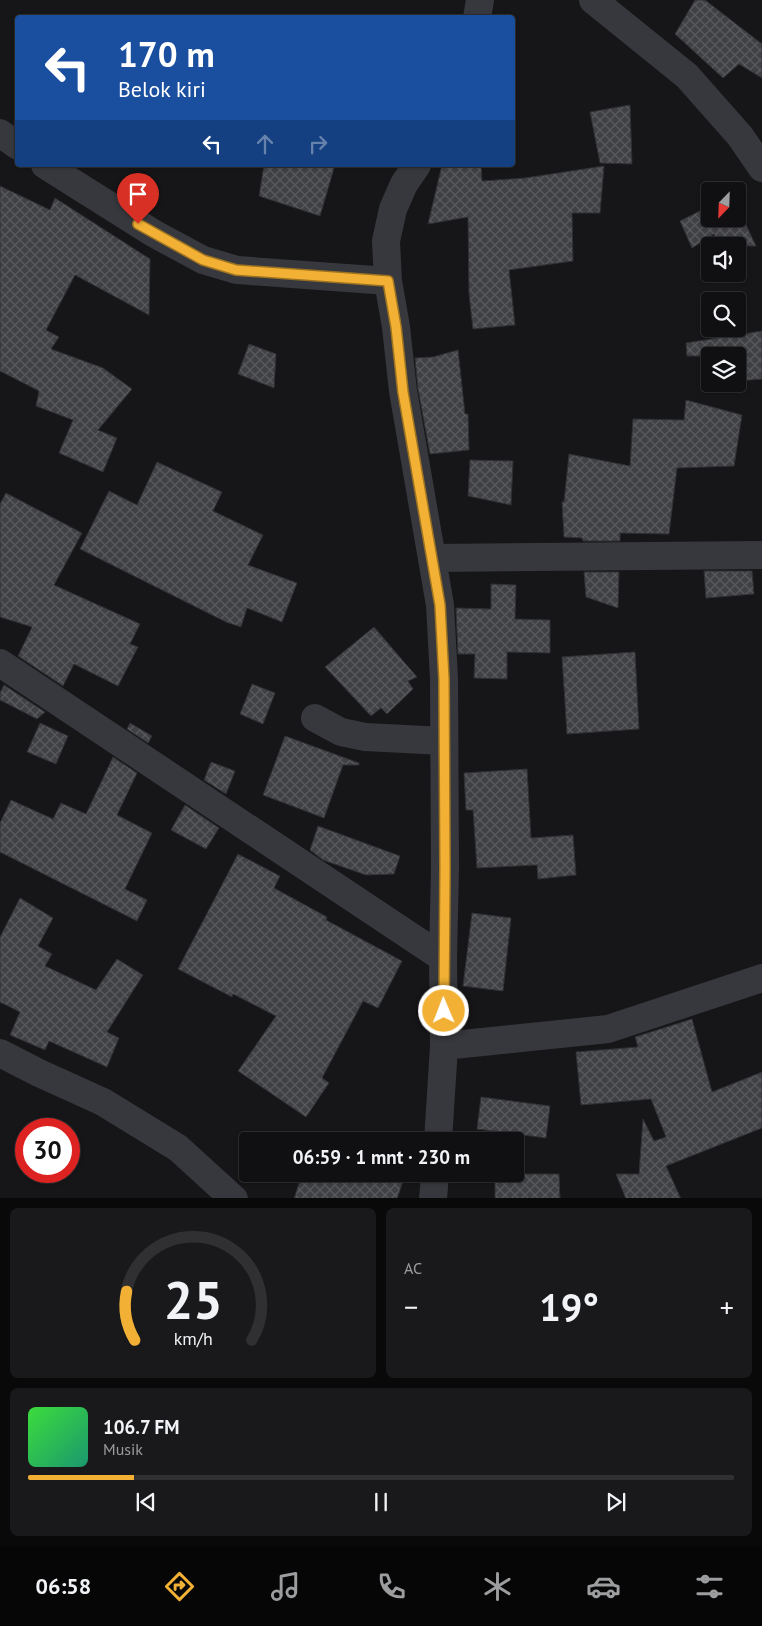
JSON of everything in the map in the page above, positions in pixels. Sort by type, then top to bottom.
[{"type":"street","points":[[478,15],[480,0]]},
{"type":"street","points":[[593,0],[687,76],[740,136],[762,168]]},
{"type":"street","points":[[0,133],[15,144]]},
{"type":"street","points":[[48,167],[153,233],[203,260],[236,270],[388,281]]},
{"type":"street","points":[[416,167],[404,184],[393,209],[386,241],[388,281],[396,327],[403,392],[440,605],[444,679],[445,868],[444,1046],[439,1132]]},
{"type":"street","points":[[432,558],[762,555]]},
{"type":"street","points":[[0,663],[443,958]]},
{"type":"street","points":[[315,718],[342,732],[365,737],[444,741]]},
{"type":"street","points":[[444,1046],[608,1029],[762,978]]},
{"type":"street","points":[[0,1053],[103,1102],[170,1143],[234,1198]]},
{"type":"street","points":[[433,1198],[434,1182]]},
{"type":"building","points":[[695,0],[705,0],[762,44],[762,78],[739,64],[723,78],[675,34]]},
{"type":"building","points":[[630,105],[632,164],[600,163],[590,112]]},
{"type":"building","points":[[604,166],[600,213],[572,213],[573,261],[509,270],[515,325],[473,329],[469,294],[468,217],[428,224],[442,167],[481,167],[482,181],[525,178]]},
{"type":"building","points":[[264,167],[334,167],[320,216],[259,196]]},
{"type":"building","points":[[0,186],[50,210],[55,198],[150,259],[149,315],[75,275],[46,330],[59,337],[51,349],[103,368],[132,389],[98,430],[117,438],[103,472],[59,453],[73,420],[36,406],[39,391],[0,371]]},
{"type":"building","points":[[701,210],[701,228],[746,228],[746,225],[756,246],[746,246],[746,237],[715,237],[714,234],[709,237],[701,237],[701,242],[692,248],[680,221]]},
{"type":"building","points":[[762,331],[762,379],[746,380],[746,347],[701,347],[701,356],[687,356],[686,343],[724,337],[746,337],[746,334]]},
{"type":"building","points":[[249,344],[276,354],[274,388],[238,374]]},
{"type":"building","points":[[458,350],[465,414],[468,414],[469,450],[430,454],[418,389],[415,358],[433,357]]},
{"type":"building","points":[[686,400],[742,415],[734,466],[677,468],[669,534],[620,533],[620,541],[583,541],[582,538],[564,537],[562,502],[564,502],[569,454],[630,466],[633,419],[684,420]]},
{"type":"building","points":[[470,460],[513,461],[511,505],[468,496]]},
{"type":"building","points":[[157,462],[222,492],[213,511],[263,535],[248,565],[297,583],[282,622],[247,608],[241,627],[226,622],[80,549],[109,491],[137,505]]},
{"type":"building","points":[[6,493],[82,533],[54,585],[140,624],[130,644],[138,647],[118,686],[74,664],[63,686],[18,656],[32,627],[0,617],[0,504]]},
{"type":"building","points":[[704,571],[752,571],[754,594],[706,598]]},
{"type":"building","points":[[584,572],[619,572],[618,608],[586,597]]},
{"type":"building","points":[[491,584],[516,585],[515,619],[550,620],[550,653],[507,652],[507,679],[474,678],[475,654],[458,654],[456,608],[491,609]]},
{"type":"building","points":[[374,627],[417,677],[408,681],[413,689],[387,714],[381,708],[371,716],[325,667]]},
{"type":"building","points":[[635,652],[639,729],[567,734],[562,657]]},
{"type":"building","points":[[252,684],[275,693],[263,724],[240,714]]},
{"type":"building","points":[[4,685],[45,712],[37,719],[0,700],[0,693]]},
{"type":"building","points":[[40,723],[68,736],[56,764],[27,752]]},
{"type":"building","points":[[130,723],[152,736],[148,743],[127,729]]},
{"type":"building","points":[[285,736],[359,763],[359,765],[343,765],[324,818],[263,795]]},
{"type":"building","points":[[113,757],[137,773],[117,815],[152,833],[125,889],[147,900],[137,921],[0,852],[0,823],[11,800],[53,819],[61,803],[86,814]]},
{"type":"building","points":[[211,762],[235,771],[226,794],[204,780]]},
{"type":"building","points":[[527,769],[531,838],[573,835],[576,875],[538,879],[537,865],[477,868],[473,810],[466,810],[464,773]]},
{"type":"building","points":[[185,805],[219,828],[206,849],[171,830]]},
{"type":"building","points":[[318,826],[400,856],[394,874],[366,875],[323,860],[310,850]]},
{"type":"building","points":[[238,854],[280,876],[274,888],[327,917],[326,920],[402,961],[378,1008],[363,1001],[322,1078],[329,1083],[306,1117],[238,1071],[276,1016],[233,994],[232,997],[178,969]]},
{"type":"building","points":[[20,898],[53,918],[38,946],[52,954],[45,966],[96,990],[117,959],[143,975],[107,1032],[119,1038],[107,1067],[49,1041],[45,1050],[10,1035],[20,1012],[0,1002],[0,937]]},
{"type":"building","points":[[472,913],[511,918],[503,991],[463,986]]},
{"type":"building","points":[[692,1019],[712,1092],[762,1072],[762,1128],[666,1166],[681,1198],[626,1198],[616,1174],[639,1174],[643,1119],[654,1141],[666,1137],[651,1099],[581,1105],[576,1052],[638,1047],[635,1037]]},
{"type":"building","points":[[481,1097],[550,1106],[546,1138],[524,1135],[524,1132],[500,1132],[477,1129]]},
{"type":"building","points":[[524,1174],[559,1174],[560,1198],[495,1198],[495,1182],[524,1182]]},
{"type":"building","points":[[299,1182],[403,1182],[397,1198],[294,1198]]},
{"type":"route","points":[[138,224],[203,260],[236,270],[388,281],[396,327],[403,392],[440,605],[444,679],[444,1011]]}]
